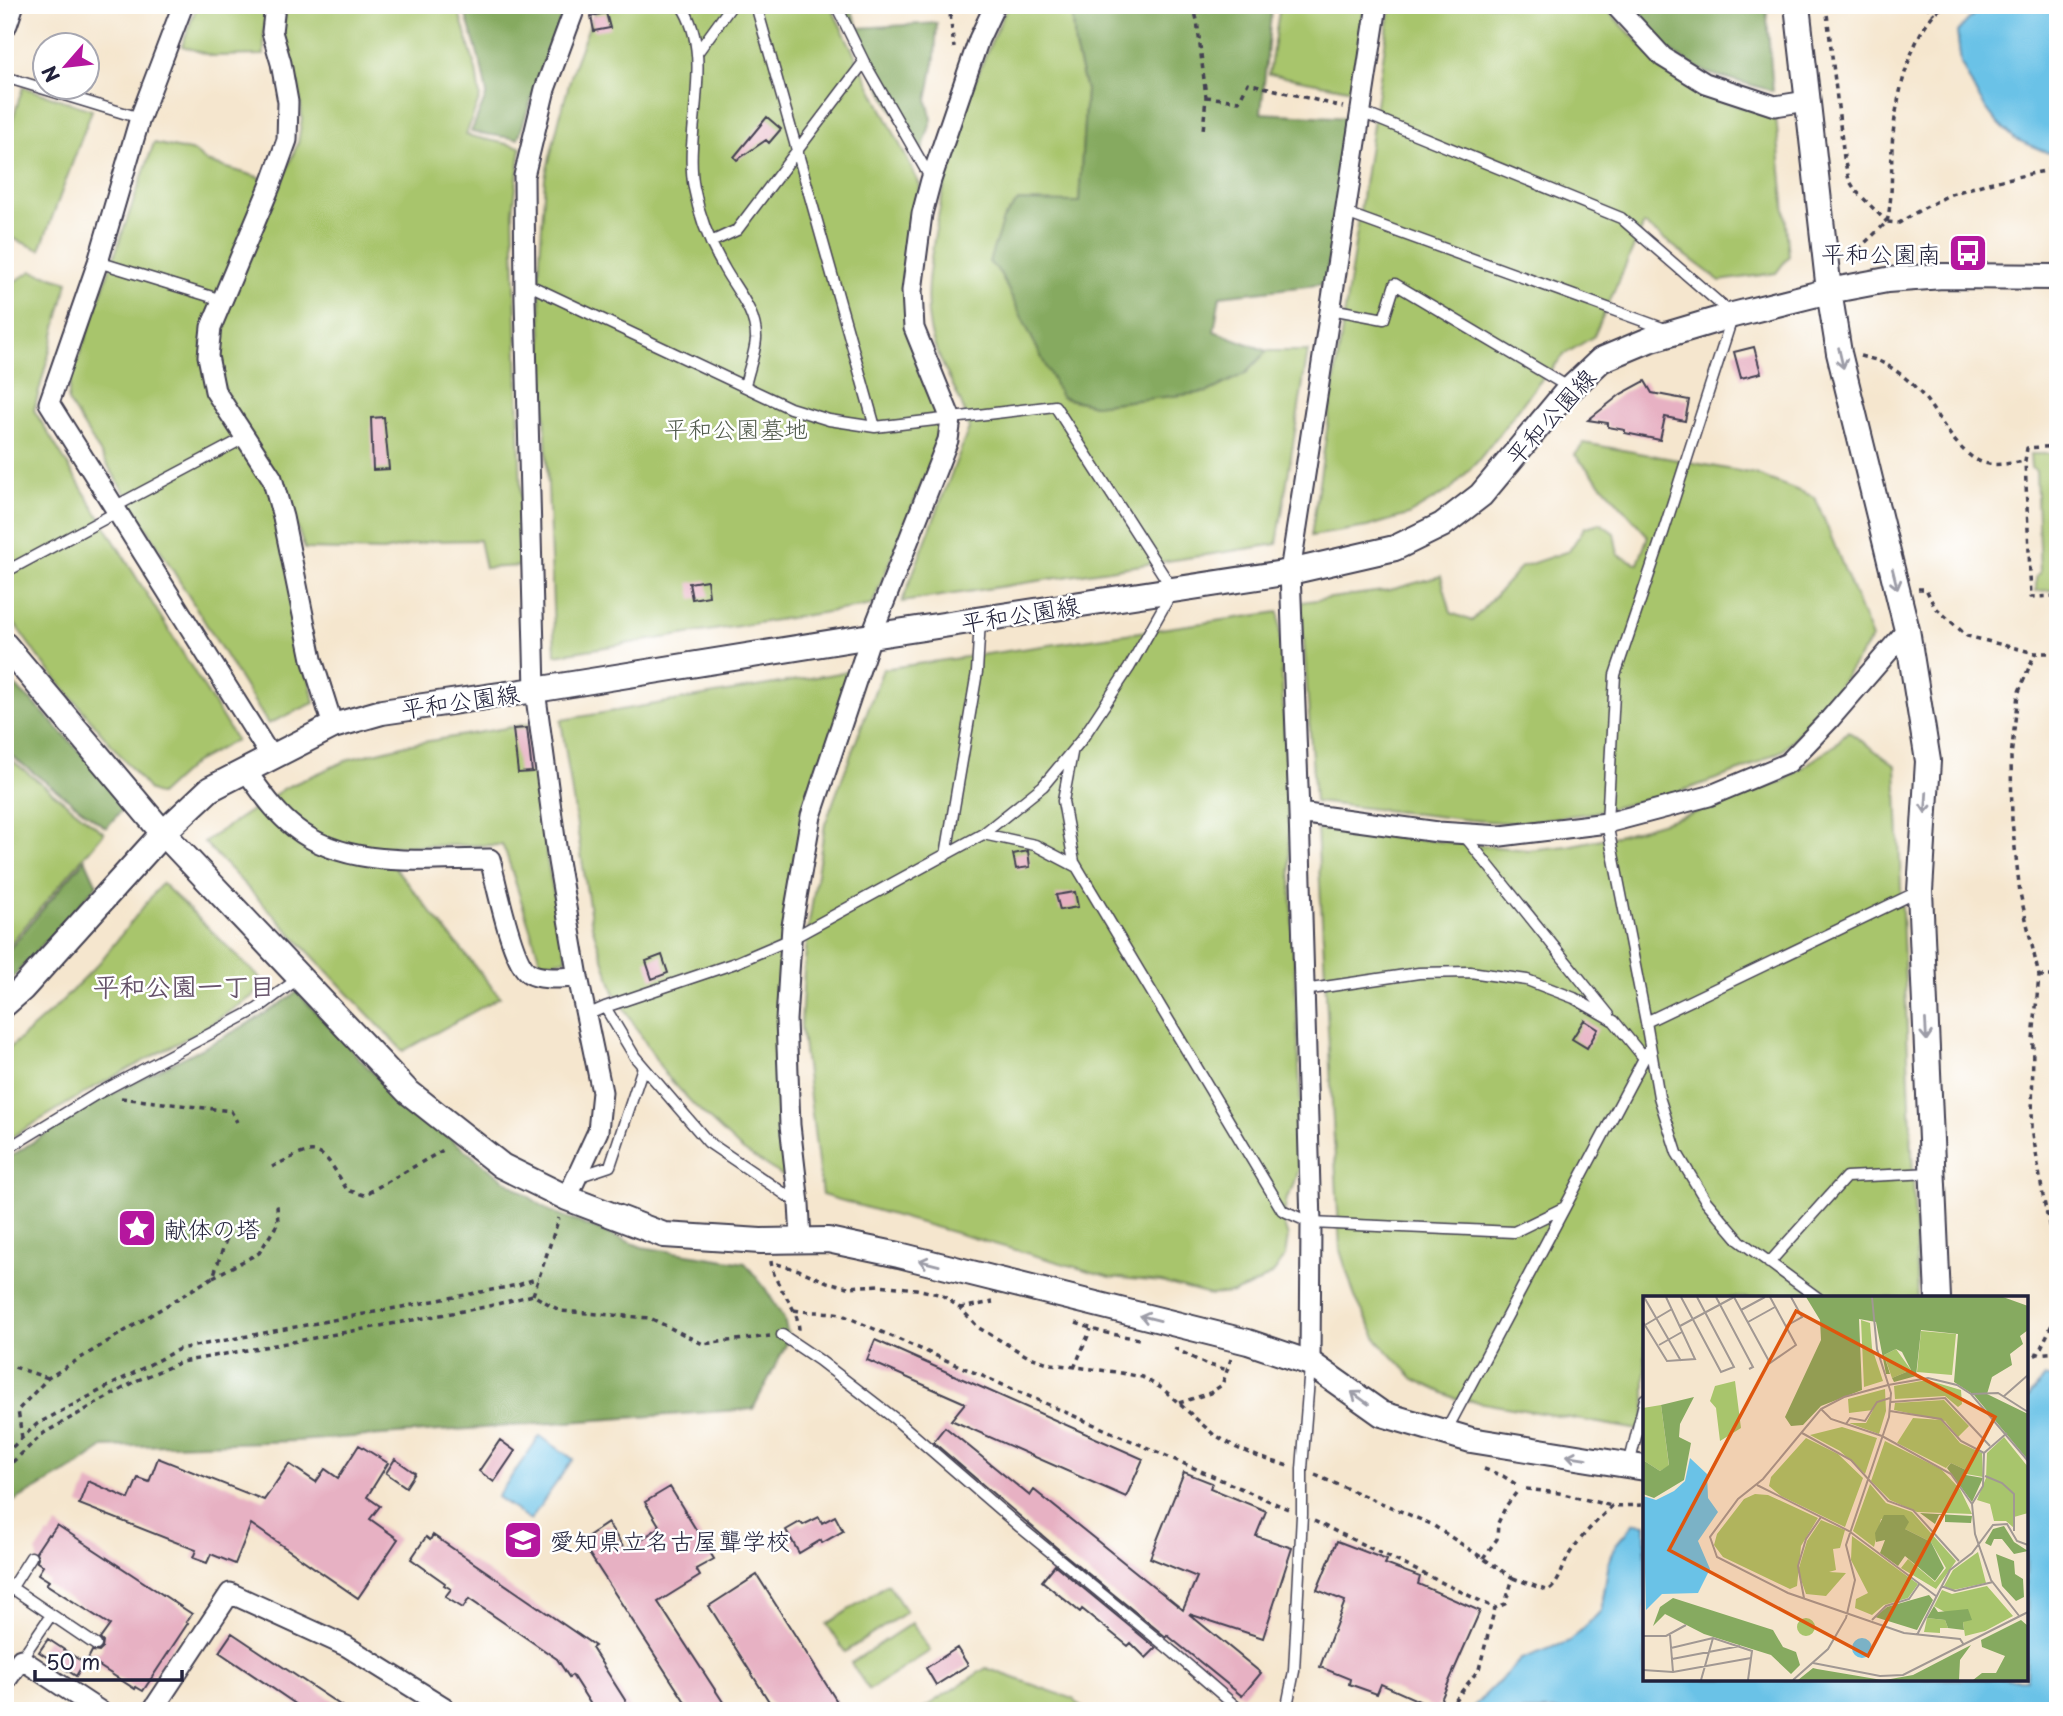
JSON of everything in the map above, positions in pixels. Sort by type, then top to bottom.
[{"type":"street","points":[[5,23],[11,5]]},
{"type":"street","points":[[183,5],[140,118],[98,262],[49,403],[271,757]]},
{"type":"street","points":[[275,5],[272,32],[288,102],[286,140],[271,184],[211,327],[208,356],[215,391],[272,478],[283,517],[312,659],[333,726]]},
{"type":"street","points":[[571,1188],[598,1131],[602,1092],[596,1011],[578,977],[558,861],[535,690],[524,176],[545,89],[576,5]]},
{"type":"street","points":[[801,1239],[790,1125],[786,1020],[792,939],[810,816],[871,636],[948,440],[951,419],[914,328],[912,290],[922,214],[931,180],[979,39],[995,5]]},
{"type":"street","points":[[1310,1363],[1311,1223],[1290,572],[1377,5]]},
{"type":"street","points":[[1615,5],[1663,57],[1705,83],[1774,106],[1807,101]]},
{"type":"street","points":[[1797,5],[1829,291],[1842,361],[1907,630],[1928,761],[1920,891],[1938,1296]]},
{"type":"street","name":"平和公園線","points":[[5,1004],[22,989],[163,833],[210,789],[333,726],[382,712],[1290,572],[1395,548],[1442,525],[1481,495],[1571,388],[1601,360],[1649,340],[1829,291],[1887,281],[1943,276],[2058,277]]},
{"type":"street","points":[[1299,813],[1438,832],[1501,836],[1607,823],[1709,796],[1787,763],[1830,719],[1907,630]]},
{"type":"street","points":[[5,645],[163,833],[407,1091],[502,1166],[571,1188],[664,1235],[761,1241],[828,1240],[899,1255],[1236,1339],[1310,1363],[1382,1414],[1445,1433],[1471,1440],[1637,1466]]},
{"type":"street","points":[[246,771],[271,804],[295,828],[322,845],[358,856],[490,859],[516,954],[527,972],[538,976],[578,977]]},
{"type":"street","points":[[152,1711],[230,1593],[346,1646],[444,1707],[441,1711]]},
{"type":"street","points":[[5,1682],[21,1658],[100,1711]]},
{"type":"lane","points":[[681,5],[688,18],[697,53],[698,73],[691,158],[699,212],[723,267],[751,313],[756,338],[745,386]]},
{"type":"lane","points":[[697,53],[732,5]]},
{"type":"lane","points":[[755,5],[875,427]]},
{"type":"lane","points":[[836,5],[864,62],[931,180]]},
{"type":"lane","points":[[711,242],[737,230],[864,62]]},
{"type":"lane","points":[[5,77],[140,118]]},
{"type":"lane","points":[[1361,112],[1621,218],[1733,315],[1615,675],[1607,823],[1659,1097],[1677,1153],[1706,1201],[1740,1241],[1815,1296]]},
{"type":"lane","points":[[1346,213],[1675,332]]},
{"type":"lane","points":[[98,262],[222,300]]},
{"type":"lane","points":[[525,284],[790,408],[829,420],[875,427],[1055,405],[1173,590],[1129,668],[1073,751],[1043,786],[983,834],[792,939],[735,963],[596,1011],[708,1142],[799,1204]]},
{"type":"lane","points":[[1331,309],[1384,319],[1395,284],[1571,388]]},
{"type":"lane","points":[[5,572],[246,437]]},
{"type":"lane","points":[[946,855],[975,684],[980,619]]},
{"type":"lane","points":[[1073,751],[1063,801],[1074,862],[1282,1210],[1311,1223],[1514,1232],[1565,1207]]},
{"type":"lane","points":[[1462,833],[1644,1058]]},
{"type":"lane","points":[[983,834],[1035,845],[1077,867]]},
{"type":"lane","points":[[1646,1022],[1920,891]]},
{"type":"lane","points":[[1304,990],[1419,973],[1470,972],[1527,980],[1574,998],[1614,1021]]},
{"type":"lane","points":[[5,1150],[95,1095],[257,1009],[300,978]]},
{"type":"lane","points":[[1445,1433],[1650,1046]]},
{"type":"lane","points":[[571,1188],[610,1166],[643,1067]]},
{"type":"lane","points":[[1769,1263],[1846,1177],[1932,1173]]},
{"type":"lane","points":[[782,1335],[894,1418],[1241,1711]]},
{"type":"lane","points":[[1286,1711],[1294,1671],[1302,1515],[1301,1469],[1310,1363]]},
{"type":"lane","points":[[1637,1466],[1643,1416]]},
{"type":"lane","points":[[5,1598],[31,1557]]},
{"type":"lane","points":[[12,1588],[96,1645]]},
{"type":"lane","points":[[21,1658],[51,1615]]},
{"type":"path","points":[[949,5],[955,55]]},
{"type":"path","points":[[1193,5],[1206,97],[1203,131]]},
{"type":"path","points":[[1826,5],[1849,180],[1856,191],[1887,222],[1899,223],[1951,194],[2058,168]]},
{"type":"path","points":[[1926,5],[1934,14]]},
{"type":"path","points":[[1851,256],[1887,222],[1892,202],[1895,114],[1911,53],[1934,14],[1946,5]]},
{"type":"path","points":[[1206,97],[1239,101],[1248,83],[1361,112]]},
{"type":"path","points":[[1842,361],[1860,356],[1880,361],[1900,374],[1925,399],[1944,428],[1961,447],[1981,462],[2001,464],[2025,461]]},
{"type":"path","points":[[2058,446],[2026,448],[2025,461],[2031,597],[2058,596]]},
{"type":"path","points":[[1897,590],[1926,589],[1934,606],[1967,636],[2035,653],[2058,653]]},
{"type":"path","points":[[2035,653],[2018,694],[2011,770],[2012,821],[2020,892],[2039,976],[2032,1128],[2058,1267]]},
{"type":"path","points":[[2039,976],[2058,976]]},
{"type":"path","points":[[95,1095],[231,1111],[237,1122]]},
{"type":"path","points":[[272,1167],[301,1153],[316,1151],[331,1161],[347,1190],[364,1195],[466,1137]]},
{"type":"path","points":[[533,1296],[571,1188]]},
{"type":"path","points":[[22,1438],[18,1410],[48,1378],[213,1277],[259,1253],[278,1223],[276,1205]]},
{"type":"path","points":[[213,1277],[227,1237]]},
{"type":"path","points":[[5,1469],[44,1433],[138,1380],[181,1362],[533,1296],[561,1311],[650,1318],[703,1344],[782,1335],[800,1336],[799,1321],[775,1279],[771,1262],[848,1287],[891,1286],[942,1295],[960,1308],[979,1328],[1027,1356],[1051,1364],[1116,1371],[1142,1377],[1163,1389],[1213,1434],[1237,1448],[1301,1469],[1431,1524],[1513,1578],[1548,1591],[1556,1586],[1569,1555],[1589,1529],[1612,1506]]},
{"type":"path","points":[[5,1454],[37,1424],[178,1349],[518,1285],[538,1278]]},
{"type":"path","points":[[794,1310],[840,1314],[1302,1515],[1495,1608],[1505,1604],[1513,1578]]},
{"type":"path","points":[[2038,1354],[2058,1312]]},
{"type":"path","points":[[1074,1368],[1091,1329]]},
{"type":"path","points":[[1179,1403],[1210,1393],[1222,1385],[1236,1339]]},
{"type":"path","points":[[2028,1350],[2038,1354]]},
{"type":"path","points":[[2028,1359],[2038,1354],[2058,1352]]},
{"type":"path","points":[[5,1364],[48,1378]]},
{"type":"path","points":[[1484,1469],[1517,1485]]},
{"type":"path","points":[[1526,1489],[1559,1493],[1612,1506],[1643,1505]]},
{"type":"path","points":[[1482,1558],[1497,1539],[1498,1523],[1516,1493]]},
{"type":"path","points":[[1438,1711],[1448,1709],[1479,1669],[1495,1608]]},
{"type":"green space","points":[[197,5],[267,6],[264,55],[212,56],[182,46]]},
{"type":"green space","points":[[285,5],[457,5],[476,70],[480,97],[466,135],[521,147],[513,212],[523,566],[485,568],[479,540],[432,541],[383,551],[305,549],[284,491],[231,405],[222,381],[217,353],[220,326],[298,143],[302,118],[299,88],[283,30]]},
{"type":"green space","points":[[568,5],[549,47],[518,139],[471,132],[487,94],[481,64],[463,6]]},
{"type":"green space","name":"平和公園墓地","points":[[597,5],[830,5],[920,185],[907,326],[916,364],[938,411],[941,437],[872,605],[555,655],[539,272],[545,178],[574,66]]},
{"type":"green space","points":[[841,5],[849,5],[859,28],[937,23],[935,57],[927,101],[932,119],[919,160],[867,62]]},
{"type":"green space","points":[[1008,5],[1072,5],[1075,47],[1086,90],[1079,203],[990,262],[1000,273],[1062,398],[1094,405],[1208,392],[1246,373],[1267,351],[1308,351],[1277,544],[902,602],[969,428],[961,403],[933,342],[927,306],[928,284],[942,195],[959,128],[988,49]]},
{"type":"green space","points":[[1072,5],[1272,5],[1261,113],[1351,118],[1325,284],[1220,296],[1214,331],[1267,351],[1246,373],[1208,392],[1094,405],[1061,397],[1000,273],[989,262],[1003,219],[1018,201],[1079,202],[1086,90],[1075,47]]},
{"type":"green space","points":[[1280,5],[1365,5],[1353,90],[1269,74]]},
{"type":"green space","points":[[1391,5],[1602,5],[1667,71],[1701,95],[1776,117],[1789,256],[1776,273],[1720,281],[1644,224],[1594,336],[1565,354],[1537,385],[1478,461],[1450,490],[1408,515],[1367,527],[1311,536]]},
{"type":"green space","points":[[1626,5],[1766,5],[1773,91],[1707,73],[1666,49]]},
{"type":"green space","points":[[23,87],[32,90],[32,102],[68,102],[92,110],[40,250],[5,235],[5,143]]},
{"type":"green space","points":[[154,143],[195,152],[207,162],[268,180],[202,343],[278,506],[314,703],[268,724],[68,401],[70,382]]},
{"type":"green space","points":[[32,271],[68,282],[34,410],[236,740],[195,762],[159,795],[150,791],[38,657],[5,610],[5,287]]},
{"type":"green space","points":[[1584,443],[1755,474],[1815,497],[1872,638],[1831,697],[1783,750],[1745,769],[1684,790],[1592,813],[1513,823],[1315,802],[1301,602],[1390,590],[1441,576],[1451,613],[1472,621],[1521,567],[1569,551],[1585,527],[1600,523],[1614,533],[1618,555],[1638,564],[1648,536],[1575,455]]},
{"type":"green space","points":[[2030,454],[2058,454],[2058,590],[2036,591],[2036,577],[2040,573],[2036,471],[2031,468]]},
{"type":"green space","points":[[1279,612],[1303,1157],[1293,1188],[1287,1197],[1283,1221],[1288,1237],[1285,1256],[1274,1272],[1260,1282],[1234,1293],[1210,1295],[1161,1282],[1110,1277],[822,1195],[801,1026],[809,923],[825,824],[883,669]]},
{"type":"green space","points":[[851,671],[785,920],[790,1167],[786,1178],[742,1150],[665,1074],[614,992],[592,926],[561,720]]},
{"type":"green space","points":[[5,677],[36,705],[128,803],[106,828],[5,751]]},
{"type":"green space","points":[[529,724],[547,860],[567,959],[541,963],[502,845],[391,846],[396,869],[500,997],[403,1051],[204,842],[285,788],[350,759],[406,745]]},
{"type":"green space","points":[[1848,731],[1896,766],[1918,1296],[1643,1296],[1643,1431],[1454,1398],[1414,1379],[1378,1341],[1355,1297],[1340,1250],[1317,829],[1527,850],[1567,846],[1621,835],[1713,807],[1783,781],[1835,745]]},
{"type":"green space","points":[[5,755],[104,833],[5,950]]},
{"type":"green space","points":[[85,859],[97,885],[5,986],[5,954]]},
{"type":"green space","points":[[162,883],[268,986],[200,1031],[93,1088],[5,1141],[5,1052],[53,1010],[99,963]]},
{"type":"green space","points":[[297,992],[392,1093],[492,1171],[550,1211],[642,1247],[745,1263],[765,1288],[784,1319],[789,1339],[753,1409],[296,1441],[103,1447],[79,1465],[5,1506],[5,1160],[100,1100],[250,1023]]},
{"type":"green space","points":[[888,1584],[906,1612],[845,1652],[827,1624]]},
{"type":"green space","points":[[912,1623],[930,1651],[869,1690],[851,1663]]},
{"type":"green space","points":[[986,1668],[1073,1699],[1086,1711],[919,1711]]},
{"type":"water","points":[[1982,5],[2058,6],[2058,149],[2048,153],[2015,139],[1995,120],[1978,97],[1961,64],[1957,32]]},
{"type":"water","points":[[2045,1377],[2058,1377],[2058,1711],[1469,1711],[1521,1659],[1570,1641],[1601,1611],[1609,1562],[1617,1543],[1634,1523],[1643,1524],[1643,1681],[2028,1681],[2028,1398]]},
{"type":"water","points":[[540,1436],[573,1459],[530,1520],[497,1497]]},
{"type":"building","points":[[606,13],[610,28],[594,31],[591,16]]},
{"type":"building","points":[[767,117],[781,129],[769,143],[766,140],[737,160],[734,157]]},
{"type":"building","points":[[1754,347],[1761,373],[1741,378],[1734,352]]},
{"type":"building","points":[[1645,381],[1652,393],[1689,400],[1685,421],[1665,417],[1660,440],[1625,433],[1625,430],[1608,427],[1608,423],[1588,420],[1621,394]]},
{"type":"building","points":[[384,417],[389,469],[373,470],[371,418]]},
{"type":"building","points":[[707,580],[709,596],[692,599],[689,583]]},
{"type":"building","points":[[527,728],[532,772],[518,773],[513,729]]},
{"type":"building","points":[[1028,851],[1030,867],[1016,869],[1013,854]]},
{"type":"building","points":[[1075,892],[1078,907],[1060,910],[1056,895]]},
{"type":"building","points":[[662,955],[668,973],[652,979],[646,961]]},
{"type":"building","points":[[1584,1020],[1598,1029],[1587,1048],[1572,1039]]},
{"type":"building","points":[[875,1340],[1143,1459],[1126,1497],[951,1420],[965,1403],[867,1360]]},
{"type":"building","points":[[945,1427],[1030,1496],[1034,1490],[1183,1610],[1197,1577],[1150,1558],[1184,1472],[1212,1483],[1210,1488],[1266,1511],[1256,1536],[1292,1548],[1263,1638],[1189,1614],[1261,1673],[1242,1696],[1064,1554],[933,1442]]},
{"type":"building","points":[[500,1440],[515,1451],[494,1482],[479,1471]]},
{"type":"building","points":[[359,1445],[388,1463],[367,1497],[380,1506],[370,1519],[398,1539],[358,1598],[251,1524],[235,1564],[211,1554],[207,1563],[193,1558],[196,1550],[79,1504],[88,1481],[129,1499],[138,1478],[149,1482],[158,1458],[264,1500],[289,1464],[316,1482],[325,1469],[338,1478]]},
{"type":"building","points":[[395,1459],[415,1473],[406,1487],[386,1473]]},
{"type":"building","points":[[670,1487],[714,1559],[696,1569],[700,1576],[658,1602],[725,1705],[717,1711],[691,1711],[581,1541],[608,1523],[625,1550],[660,1527],[645,1502]]},
{"type":"building","points":[[835,1516],[843,1531],[799,1553],[786,1530],[800,1522],[803,1525],[819,1517],[822,1523]]},
{"type":"building","points":[[57,1525],[192,1614],[143,1691],[136,1687],[135,1689],[88,1659],[92,1651],[99,1652],[102,1649],[103,1642],[100,1639],[110,1625],[46,1584],[49,1581],[38,1574],[43,1566],[37,1562],[36,1552]]},
{"type":"building","points":[[433,1535],[595,1646],[592,1648],[632,1711],[595,1711],[572,1675],[569,1677],[557,1659],[469,1599],[463,1608],[445,1597],[451,1589],[411,1559],[426,1537],[430,1540]]},
{"type":"building","points":[[1337,1541],[1387,1560],[1385,1564],[1420,1577],[1418,1584],[1480,1611],[1437,1709],[1381,1684],[1377,1694],[1349,1684],[1350,1679],[1320,1667],[1345,1601],[1317,1590]]},
{"type":"building","points":[[1055,1565],[1156,1648],[1146,1658],[1131,1643],[1128,1646],[1042,1581]]},
{"type":"building","points":[[757,1575],[843,1711],[775,1711],[709,1606]]},
{"type":"building","points":[[232,1633],[349,1711],[306,1711],[219,1652]]},
{"type":"building","points":[[48,1639],[84,1663],[76,1676],[39,1652]]},
{"type":"building","points":[[957,1648],[968,1665],[936,1685],[926,1668]]},
{"type":"place","name":"平和公園南","points":[[1968,253]]},
{"type":"place","name":"献体の塔","points":[[137,1228]]},
{"type":"place","name":"愛知県立名古屋聾学校","points":[[523,1540]]},
{"type":"district","name":"平和公園一丁目","points":[[184,985]]}]
